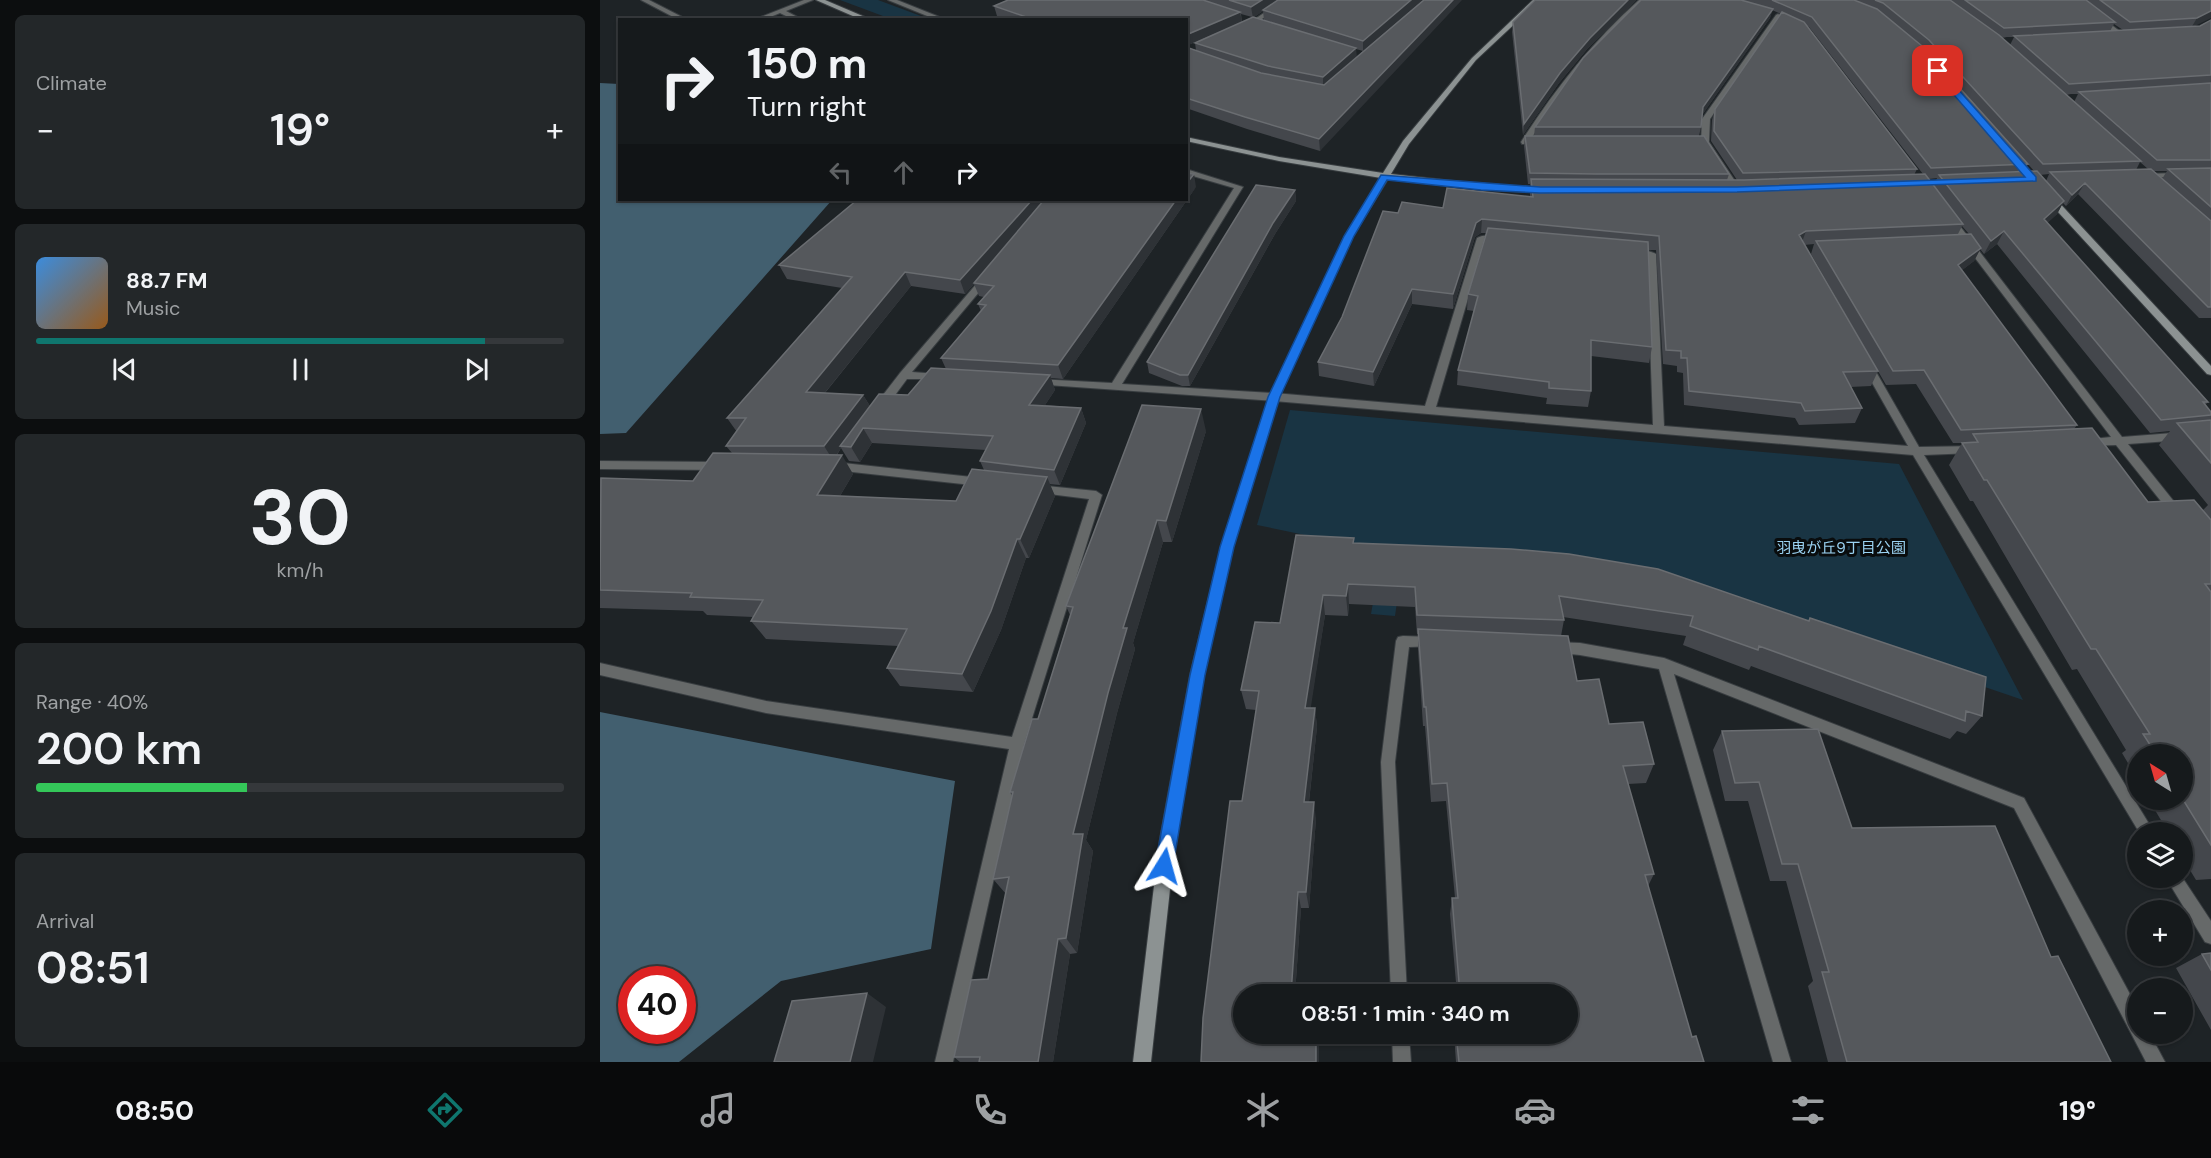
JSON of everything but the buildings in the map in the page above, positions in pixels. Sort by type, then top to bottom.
[{"type":"street","points":[[644,0],[681,18]]},
{"type":"street","points":[[761,18],[810,0]]},
{"type":"street","points":[[819,0],[864,18]]},
{"type":"street","points":[[891,0],[939,18]]},
{"type":"street","points":[[1254,22],[1287,0]]},
{"type":"street","points":[[1142,1062],[1167,844],[1197,675],[1227,547],[1274,397],[1349,236],[1406,143],[1461,74],[1537,0]]},
{"type":"street","points":[[1548,142],[1525,142],[1556,92],[1586,54],[1643,0]]},
{"type":"street","points":[[2074,0],[2123,36]]},
{"type":"street","points":[[780,11],[796,18]]},
{"type":"street","points":[[1768,13],[1806,29]]},
{"type":"street","points":[[1737,190],[1706,142],[1706,119],[1778,16]]},
{"type":"street","points":[[1244,22],[1265,25]]},
{"type":"street","points":[[2112,36],[2135,35]]},
{"type":"street","points":[[1188,139],[1254,155],[1384,177],[1481,187],[1552,190]]},
{"type":"street","points":[[1694,142],[1706,142]]},
{"type":"street","points":[[1116,386],[1239,187],[1188,172]]},
{"type":"street","points":[[2137,173],[2147,176],[2211,174]]},
{"type":"street","points":[[2147,176],[2155,183]]},
{"type":"street","points":[[2041,188],[2211,372]]},
{"type":"street","points":[[1726,190],[1749,189]]},
{"type":"street","points":[[1942,209],[2120,442],[2183,520]]},
{"type":"street","points":[[1429,411],[1481,238],[1515,241]]},
{"type":"street","points":[[1956,243],[1968,242]]},
{"type":"street","points":[[1617,250],[1651,254],[1659,430]]},
{"type":"street","points":[[870,421],[904,375],[993,270]]},
{"type":"street","points":[[1858,351],[1916,452],[2141,822]]},
{"type":"street","points":[[904,375],[951,378]]},
{"type":"street","points":[[1022,381],[1274,397],[1916,452],[1988,448]]},
{"type":"street","points":[[2072,444],[2211,434]]},
{"type":"street","points":[[835,463],[990,483]]},
{"type":"street","points":[[600,465],[730,466]]},
{"type":"street","points":[[944,1062],[1017,744],[1096,495],[1025,488]]},
{"type":"street","points":[[1399,984],[1388,762],[1402,641],[1450,643]]},
{"type":"street","points":[[1545,647],[1580,649],[1664,664],[2019,802],[2127,1007]]},
{"type":"street","points":[[1664,664],[1782,1062]]},
{"type":"street","points":[[600,669],[766,707],[1017,744]]},
{"type":"street","points":[[2180,888],[2211,936]]},
{"type":"street","points":[[1401,1044],[1402,1062]]},
{"type":"street","points":[[2146,1044],[2156,1062]]},
{"type":"green space","points":[[840,0],[878,0],[926,18],[888,18]]},
{"type":"green space","name":"羽曳が丘9丁目公園","points":[[1290,410],[1899,464],[2023,700],[1888,654],[1404,554],[1395,616],[1371,614],[1382,551],[1257,525]]},
{"type":"shaded area","points":[[600,83],[618,84],[618,201],[831,201],[626,433],[600,434]]},
{"type":"shaded area","points":[[600,712],[955,781],[931,949],[781,981],[679,1062],[600,1062]]},
{"type":"route","points":[[1164,866],[1197,675],[1227,547],[1274,397],[1349,236],[1384,177],[1481,187],[1540,190],[1737,190],[2033,179],[1938,71]]}]
